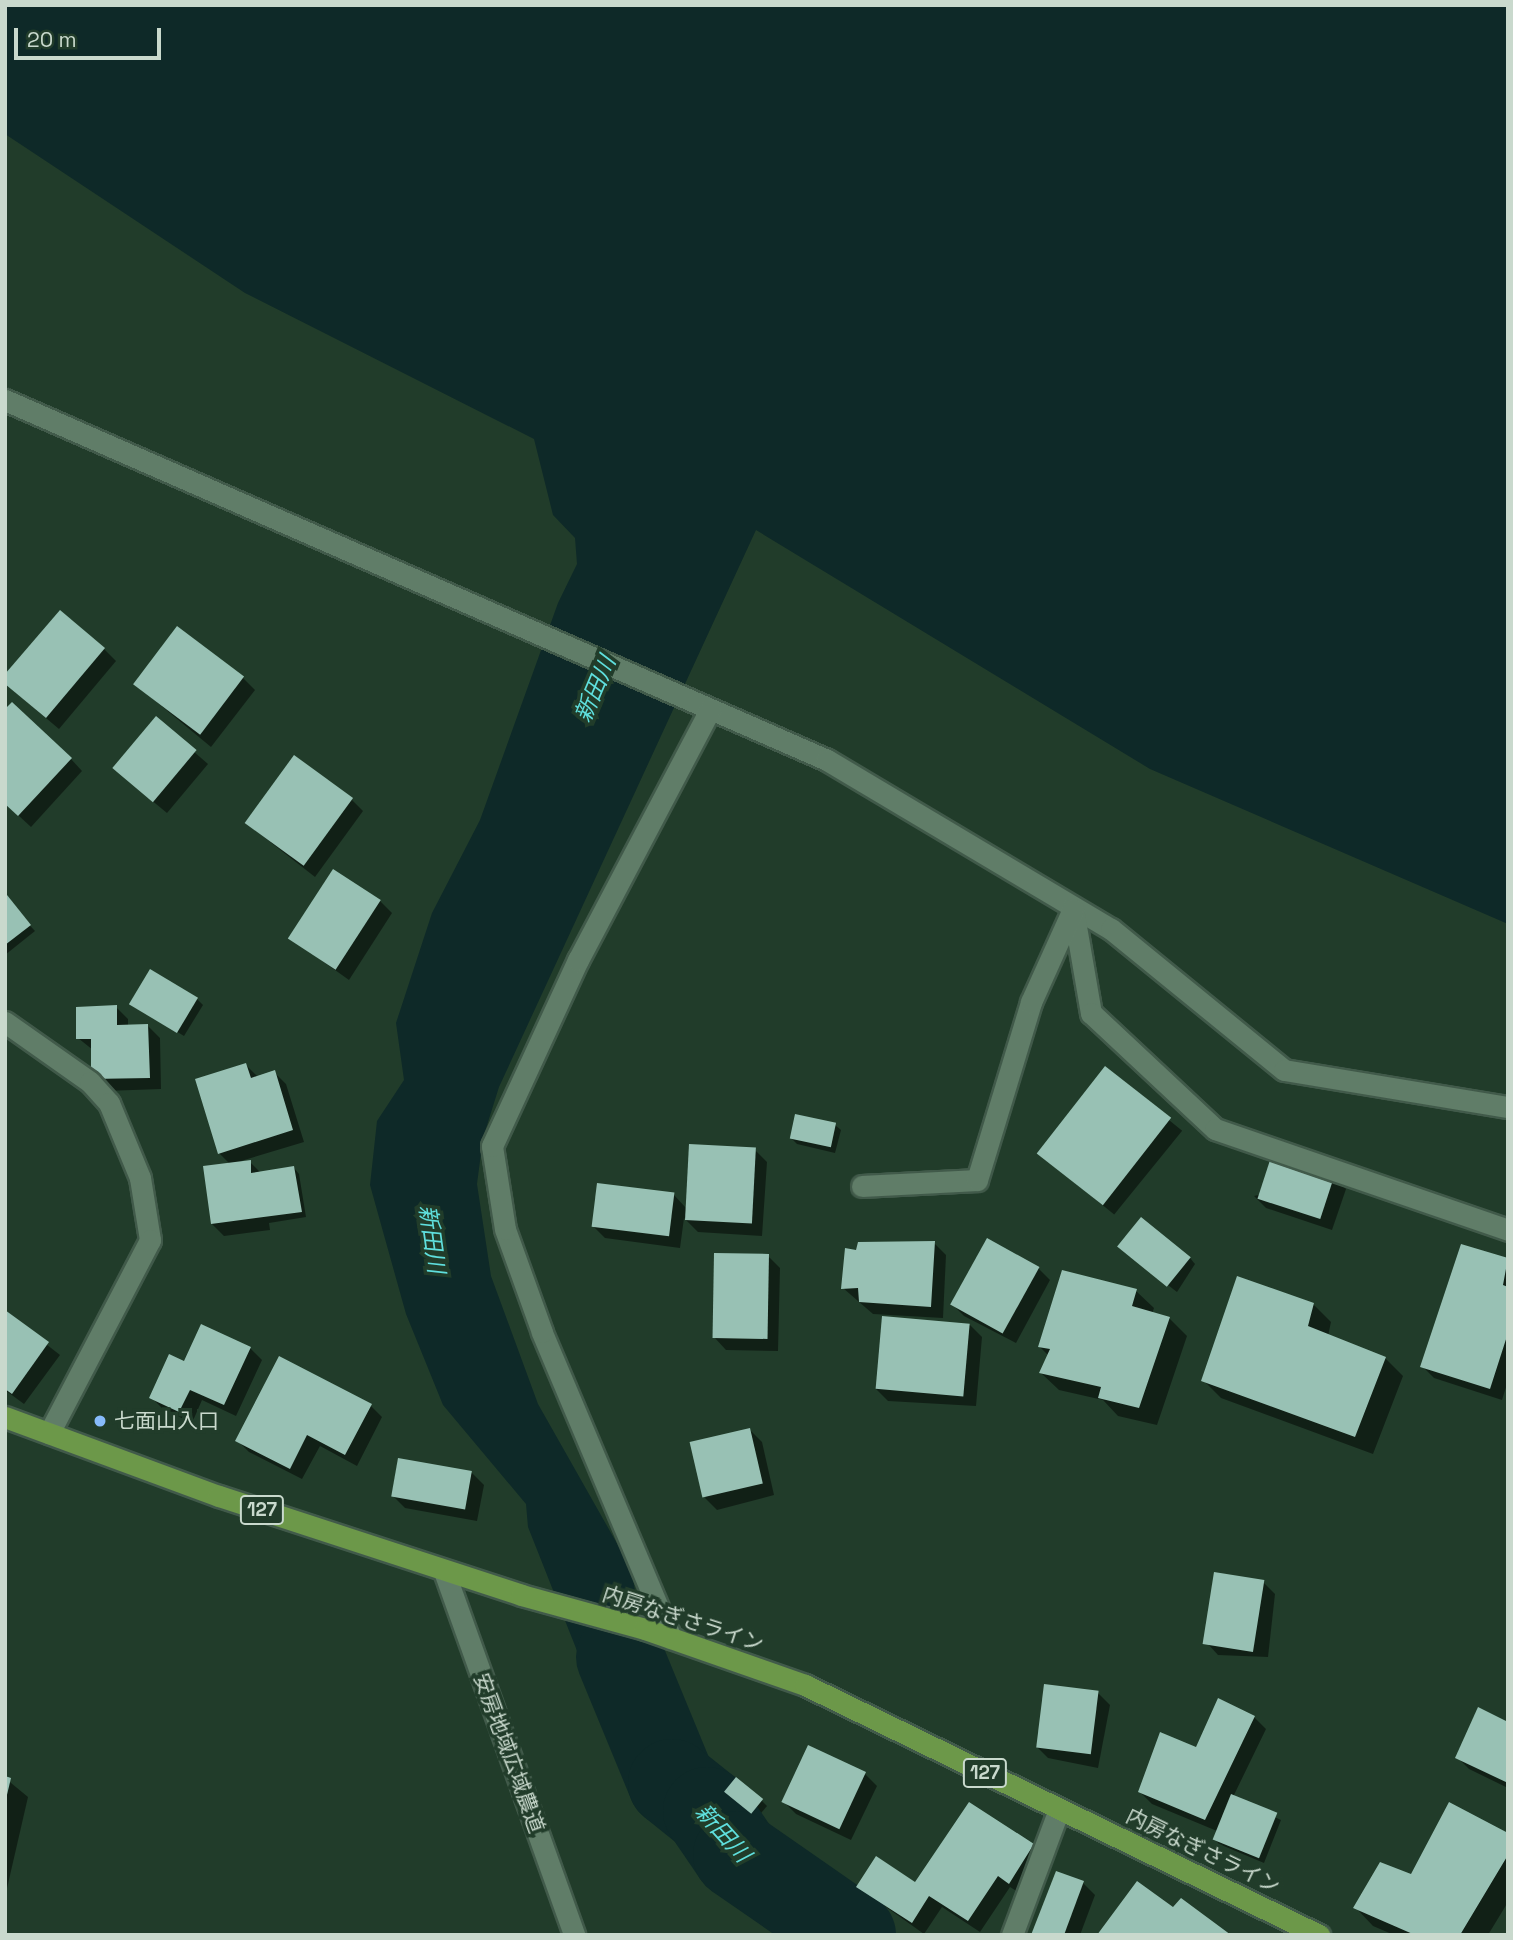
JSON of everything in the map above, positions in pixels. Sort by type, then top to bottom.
[{"type":"highway","name":"内房なぎさライン","points":[[5,1417],[444,1571],[645,1629],[805,1685],[1319,1935]]},
{"type":"street","points":[[5,400],[539,631],[700,706],[827,760],[1073,909],[1111,929],[1284,1070],[1508,1107]]},
{"type":"street","points":[[671,1638],[537,1319],[505,1229],[492,1146],[700,706]]},
{"type":"street","points":[[862,1186],[976,1180],[1031,1002],[1073,909]]},
{"type":"street","points":[[1073,909],[1091,1013],[1215,1129],[1508,1230]]},
{"type":"street","points":[[5,1022],[90,1082],[109,1103],[140,1178],[150,1240],[49,1433]]},
{"type":"street","name":"安房地域広域農道","points":[[444,1571],[574,1935]]},
{"type":"street","points":[[1012,1935],[1059,1809]]},
{"type":"water","points":[[5,5],[1508,5],[1508,924],[1150,769],[756,530],[499,1087],[483,1138],[477,1184],[491,1276],[538,1404],[632,1570],[647,1676],[673,1763],[650,1776],[587,1676],[528,1527],[526,1504],[443,1405],[406,1314],[370,1185],[377,1121],[404,1080],[396,1023],[432,913],[480,820],[558,603],[577,564],[575,538],[553,515],[534,439],[245,293],[5,134]]},
{"type":"building","points":[[60,610],[105,648],[46,718],[5,684],[5,674]]},
{"type":"building","points":[[177,626],[244,677],[200,735],[133,684]]},
{"type":"building","points":[[12,702],[72,758],[18,816],[5,804],[5,709]]},
{"type":"building","points":[[156,716],[197,750],[153,802],[112,768]]},
{"type":"building","points":[[294,755],[353,798],[304,866],[245,823]]},
{"type":"building","points":[[333,869],[381,900],[336,970],[288,939]]},
{"type":"building","points":[[7,895],[31,925],[5,945],[5,897]]},
{"type":"building","points":[[150,969],[198,998],[177,1033],[129,1004]]},
{"type":"building","points":[[117,1005],[117,1025],[148,1024],[150,1078],[91,1079],[91,1039],[76,1039],[76,1007]]},
{"type":"building","points":[[246,1063],[251,1078],[275,1070],[293,1130],[218,1154],[195,1079]]},
{"type":"building","points":[[1105,1066],[1171,1118],[1103,1205],[1037,1153]]},
{"type":"building","points":[[795,1114],[836,1123],[831,1147],[790,1138]]},
{"type":"building","points":[[689,1144],[756,1148],[752,1223],[685,1220]]},
{"type":"building","points":[[1272,1154],[1335,1174],[1320,1219],[1257,1199]]},
{"type":"building","points":[[251,1160],[251,1173],[294,1166],[302,1212],[211,1224],[203,1166]]},
{"type":"building","points":[[597,1183],[674,1193],[669,1236],[592,1227]]},
{"type":"building","points":[[1141,1217],[1191,1257],[1167,1287],[1117,1247]]},
{"type":"building","points":[[987,1238],[1039,1267],[1003,1334],[950,1304]]},
{"type":"building","points":[[935,1241],[931,1307],[859,1302],[858,1288],[841,1289],[845,1248],[856,1250],[858,1242]]},
{"type":"building","points":[[1461,1244],[1508,1258],[1503,1285],[1508,1287],[1508,1333],[1490,1389],[1420,1367]]},
{"type":"building","points":[[714,1253],[769,1254],[768,1339],[713,1338]]},
{"type":"building","points":[[1062,1270],[1137,1289],[1132,1306],[1170,1317],[1139,1408],[1098,1398],[1101,1387],[1039,1373],[1050,1349],[1038,1347]]},
{"type":"building","points":[[1237,1276],[1314,1303],[1308,1326],[1386,1357],[1355,1437],[1201,1381]]},
{"type":"building","points":[[5,1310],[49,1342],[12,1394],[5,1389]]},
{"type":"building","points":[[882,1316],[970,1324],[963,1396],[876,1389]]},
{"type":"building","points":[[201,1324],[251,1347],[224,1405],[190,1390],[179,1412],[149,1398],[169,1354],[184,1361]]},
{"type":"building","points":[[279,1356],[372,1404],[345,1455],[307,1435],[290,1469],[235,1441]]},
{"type":"building","points":[[750,1428],[763,1484],[702,1497],[690,1442]]},
{"type":"building","points":[[398,1458],[472,1471],[465,1509],[391,1496]]},
{"type":"building","points":[[1214,1572],[1264,1580],[1253,1652],[1203,1644]]},
{"type":"building","points":[[1044,1684],[1099,1691],[1091,1754],[1036,1748]]},
{"type":"building","points":[[1218,1698],[1255,1716],[1205,1820],[1138,1792],[1160,1732],[1196,1747]]},
{"type":"building","points":[[1478,1707],[1508,1722],[1508,1783],[1455,1758]]},
{"type":"building","points":[[808,1745],[866,1772],[839,1829],[781,1802]]},
{"type":"building","points":[[5,1776],[11,1778],[6,1799],[5,1799]]},
{"type":"building","points":[[736,1777],[763,1799],[751,1814],[724,1792]]},
{"type":"building","points":[[1231,1794],[1277,1813],[1259,1858],[1213,1839]]},
{"type":"building","points":[[969,1802],[1034,1844],[1009,1884],[998,1876],[968,1921],[929,1896],[912,1923],[856,1887],[876,1856],[915,1882]]},
{"type":"building","points":[[1449,1802],[1508,1833],[1508,1855],[1460,1935],[1415,1935],[1353,1908],[1380,1862],[1411,1874]]},
{"type":"building","points":[[1056,1871],[1084,1881],[1064,1935],[1031,1935]]},
{"type":"building","points":[[1137,1881],[1173,1907],[1181,1898],[1231,1935],[1097,1935]]},
{"type":"waterway","name":"新田川","points":[[620,1657],[672,1783],[707,1811],[737,1855],[852,1935]]},
{"type":"place","name":"七面山入口","points":[[100,1421]]}]
